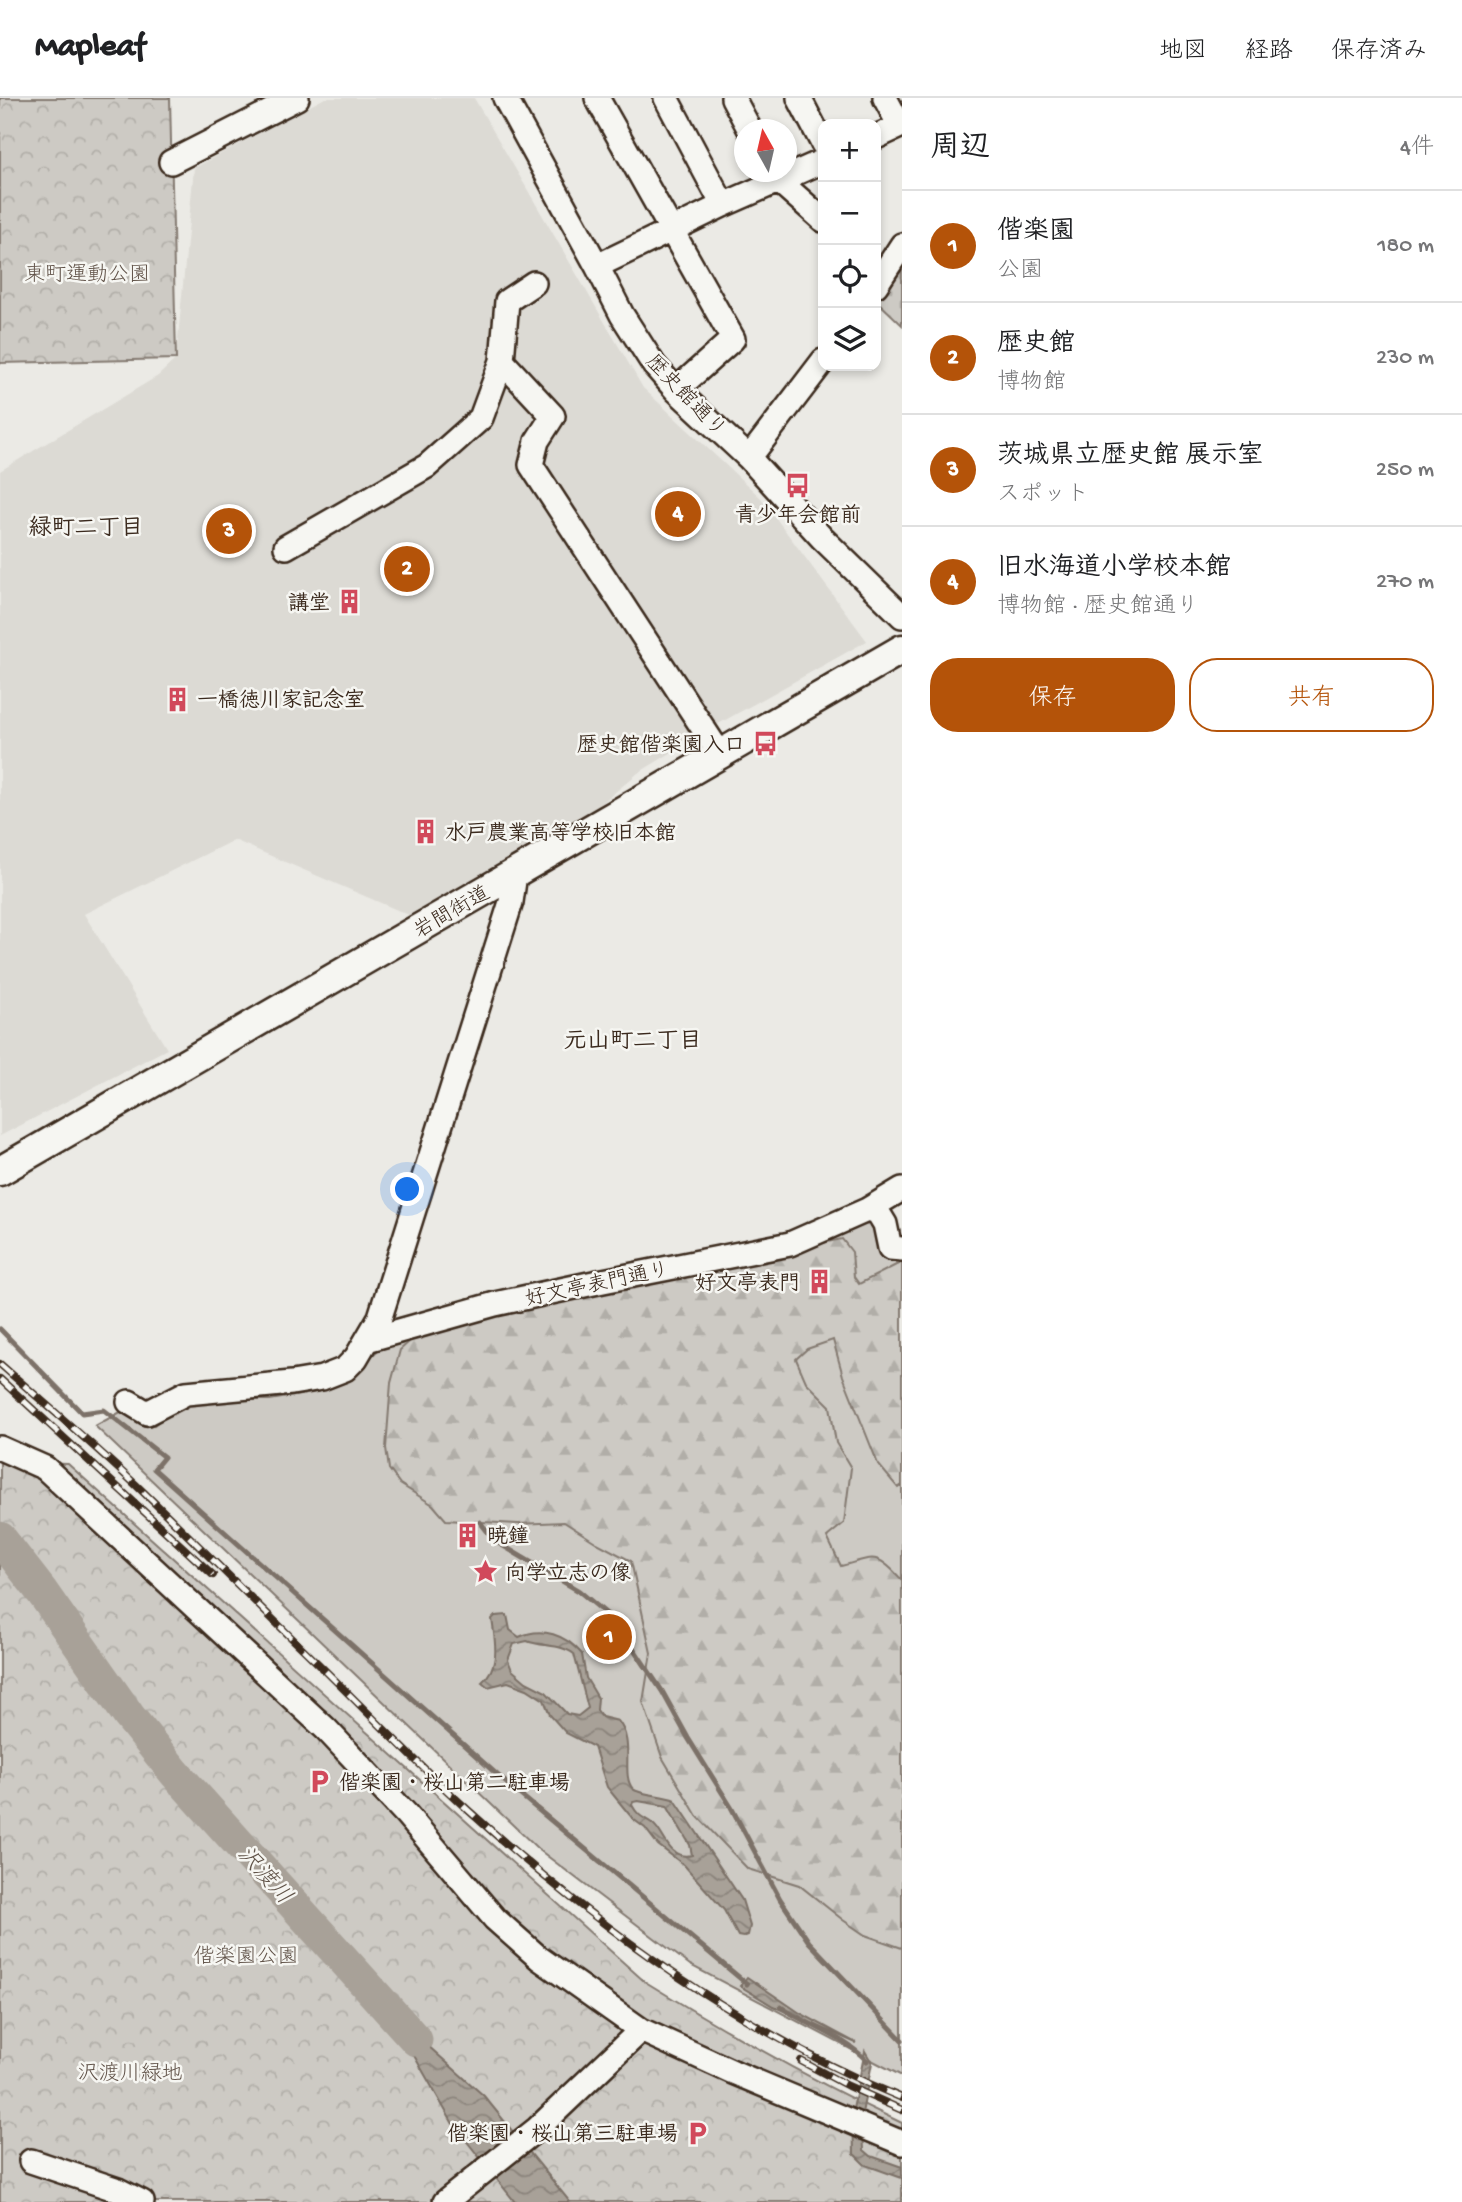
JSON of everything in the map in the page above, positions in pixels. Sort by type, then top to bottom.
[{"type":"main road","name":"岩間街道","points":[[0,1171],[902,649]]},
{"type":"street","points":[[171,162],[297,98]]},
{"type":"street","name":"歴史館通り","points":[[505,98],[653,365],[749,458],[822,538],[902,616]]},
{"type":"street","points":[[597,98],[733,339],[676,390]]},
{"type":"street","points":[[666,98],[723,205]]},
{"type":"street","points":[[733,98],[744,119]]},
{"type":"street","points":[[799,98],[818,134]]},
{"type":"street","points":[[881,135],[901,125],[885,98]]},
{"type":"street","points":[[797,169],[818,163]]},
{"type":"street","points":[[597,266],[765,182]]},
{"type":"street","points":[[782,182],[818,215]]},
{"type":"street","points":[[881,272],[902,245]]},
{"type":"street","points":[[286,547],[427,466],[481,418],[502,361],[507,301],[534,284]]},
{"type":"street","points":[[502,361],[553,416],[537,441],[531,466],[720,754]]},
{"type":"street","points":[[749,458],[818,368]]},
{"type":"street","points":[[129,1402],[147,1413],[186,1393],[322,1378],[345,1369],[356,1358],[380,1317],[511,902],[515,874]]},
{"type":"street","name":"好文亭表門通り","points":[[367,1340],[495,1304],[790,1244],[874,1206],[902,1189]]},
{"type":"street","points":[[874,1206],[885,1224],[890,1248],[902,1249]]},
{"type":"street","points":[[0,1448],[45,1468],[66,1486],[326,1729],[406,1814],[495,1919],[539,1958],[641,2030],[902,2143]]},
{"type":"street","points":[[445,2202],[537,2130],[641,2030]]},
{"type":"street","points":[[32,2161],[118,2190],[142,2202]]},
{"type":"shaded area","points":[[325,98],[474,98],[643,388],[761,498],[867,641],[720,723],[638,773],[589,814],[409,915],[234,840],[84,914],[167,1049],[0,1136],[0,471],[158,376],[176,359],[194,168]]},
{"type":"green space","name":"東町運動公園","points":[[0,98],[170,98],[176,359],[0,363]]},
{"type":"green space","points":[[902,255],[902,325],[881,305],[881,286]]},
{"type":"green space","points":[[856,1222],[883,1228],[902,1256],[902,2076],[690,1965],[538,1849],[95,1426],[126,1409],[154,1425],[186,1400],[270,1400],[312,1393],[347,1381],[380,1348],[415,1333]]},
{"type":"green space","points":[[842,1239],[852,1252],[854,1277],[859,1284],[902,1262],[902,1485],[898,1488],[878,1464],[843,1376],[833,1340],[807,1349],[796,1359],[806,1382],[830,1406],[836,1443],[851,1468],[844,1523],[827,1537],[841,1566],[861,1560],[880,1560],[902,1580],[902,1948],[865,1935],[799,1885],[748,1869],[697,1816],[662,1757],[643,1702],[651,1653],[631,1561],[564,1522],[518,1524],[446,1520],[433,1505],[400,1484],[389,1469],[386,1448],[391,1383],[400,1350],[419,1333],[603,1287]]},
{"type":"green space","name":"偕楽園公園","points":[[0,1462],[68,1464],[644,1981],[771,2056],[902,2123],[902,2202],[0,2202]]},
{"type":"water","points":[[507,1615],[510,1630],[519,1637],[536,1632],[553,1634],[569,1642],[582,1654],[586,1678],[598,1698],[597,1710],[602,1717],[618,1721],[623,1729],[629,1783],[636,1791],[675,1800],[742,1900],[750,1926],[748,1935],[738,1936],[724,1910],[684,1865],[658,1845],[645,1828],[633,1819],[607,1787],[594,1747],[566,1733],[550,1715],[544,1700],[527,1689],[508,1682],[488,1687],[482,1682],[488,1676],[494,1661],[492,1619],[495,1616]],"holes":[[[527,1641],[564,1649],[574,1654],[588,1708],[578,1716],[567,1714],[546,1692],[526,1682],[512,1670],[508,1660],[514,1644]],[[638,1801],[667,1806],[690,1845],[692,1855],[684,1856],[672,1850],[657,1828],[639,1815],[632,1805]]]},
{"type":"water","points":[[747,1977],[800,2013],[856,2043],[773,2006],[740,1986]]},
{"type":"water","points":[[390,2003],[417,2036],[484,2096],[570,2202],[515,2202],[453,2124],[404,2038],[383,2010]]},
{"type":"water","points":[[865,2051],[872,2063],[862,2113],[864,2150],[871,2156],[902,2167],[902,2178],[865,2165],[854,2154],[853,2109]]},
{"type":"waterway","points":[[0,1329],[82,1413],[104,1410],[164,1457],[154,1469],[511,1787],[747,1984]]},
{"type":"waterway","points":[[480,1522],[495,1541],[579,1591],[615,1621],[662,1691],[731,1807],[780,1899],[809,1942],[902,2040]]},
{"type":"waterway","name":"沢渡川","points":[[0,1538],[42,1592],[129,1716],[175,1773],[416,2040]]},
{"type":"waterway","points":[[781,2007],[837,2038],[867,2061]]},
{"type":"railway","points":[[0,1364],[136,1485],[446,1790],[567,1895],[673,1973],[728,2008],[784,2041],[902,2098]]},
{"type":"railway","points":[[0,1379],[213,1575]]},
{"type":"railway","points":[[801,2061],[902,2110]]},
{"type":"place","name":"青少年会館前","points":[[798,485]]},
{"type":"place","name":"旧水海道小学校本館","points":[[678,514]]},
{"type":"place","name":"茨城県立歴史館 展示室","points":[[229,531]]},
{"type":"place","name":"歴史館","points":[[407,569]]},
{"type":"place","name":"講堂","points":[[350,602]]},
{"type":"place","name":"一橋徳川家記念室","points":[[177,699]]},
{"type":"place","name":"歴史館偕楽園入口","points":[[765,744]]},
{"type":"place","name":"水戸農業高等学校旧本館","points":[[425,832]]},
{"type":"place","name":"好文亭表門","points":[[820,1282]]},
{"type":"place","name":"暁鐘","points":[[467,1535]]},
{"type":"place","name":"向学立志の像","points":[[485,1572]]},
{"type":"place","name":"偕楽園","points":[[609,1637]]},
{"type":"place","name":"偕楽園・桜山第二駐車場","points":[[319,1782]]},
{"type":"place","name":"偕楽園・桜山第三駐車場","points":[[698,2133]]},
{"type":"district","name":"緑町二丁目","points":[[86,526]]},
{"type":"district","name":"元山町二丁目","points":[[633,1039]]},
{"type":"park label","name":"沢渡川緑地","points":[[130,2072]]}]
